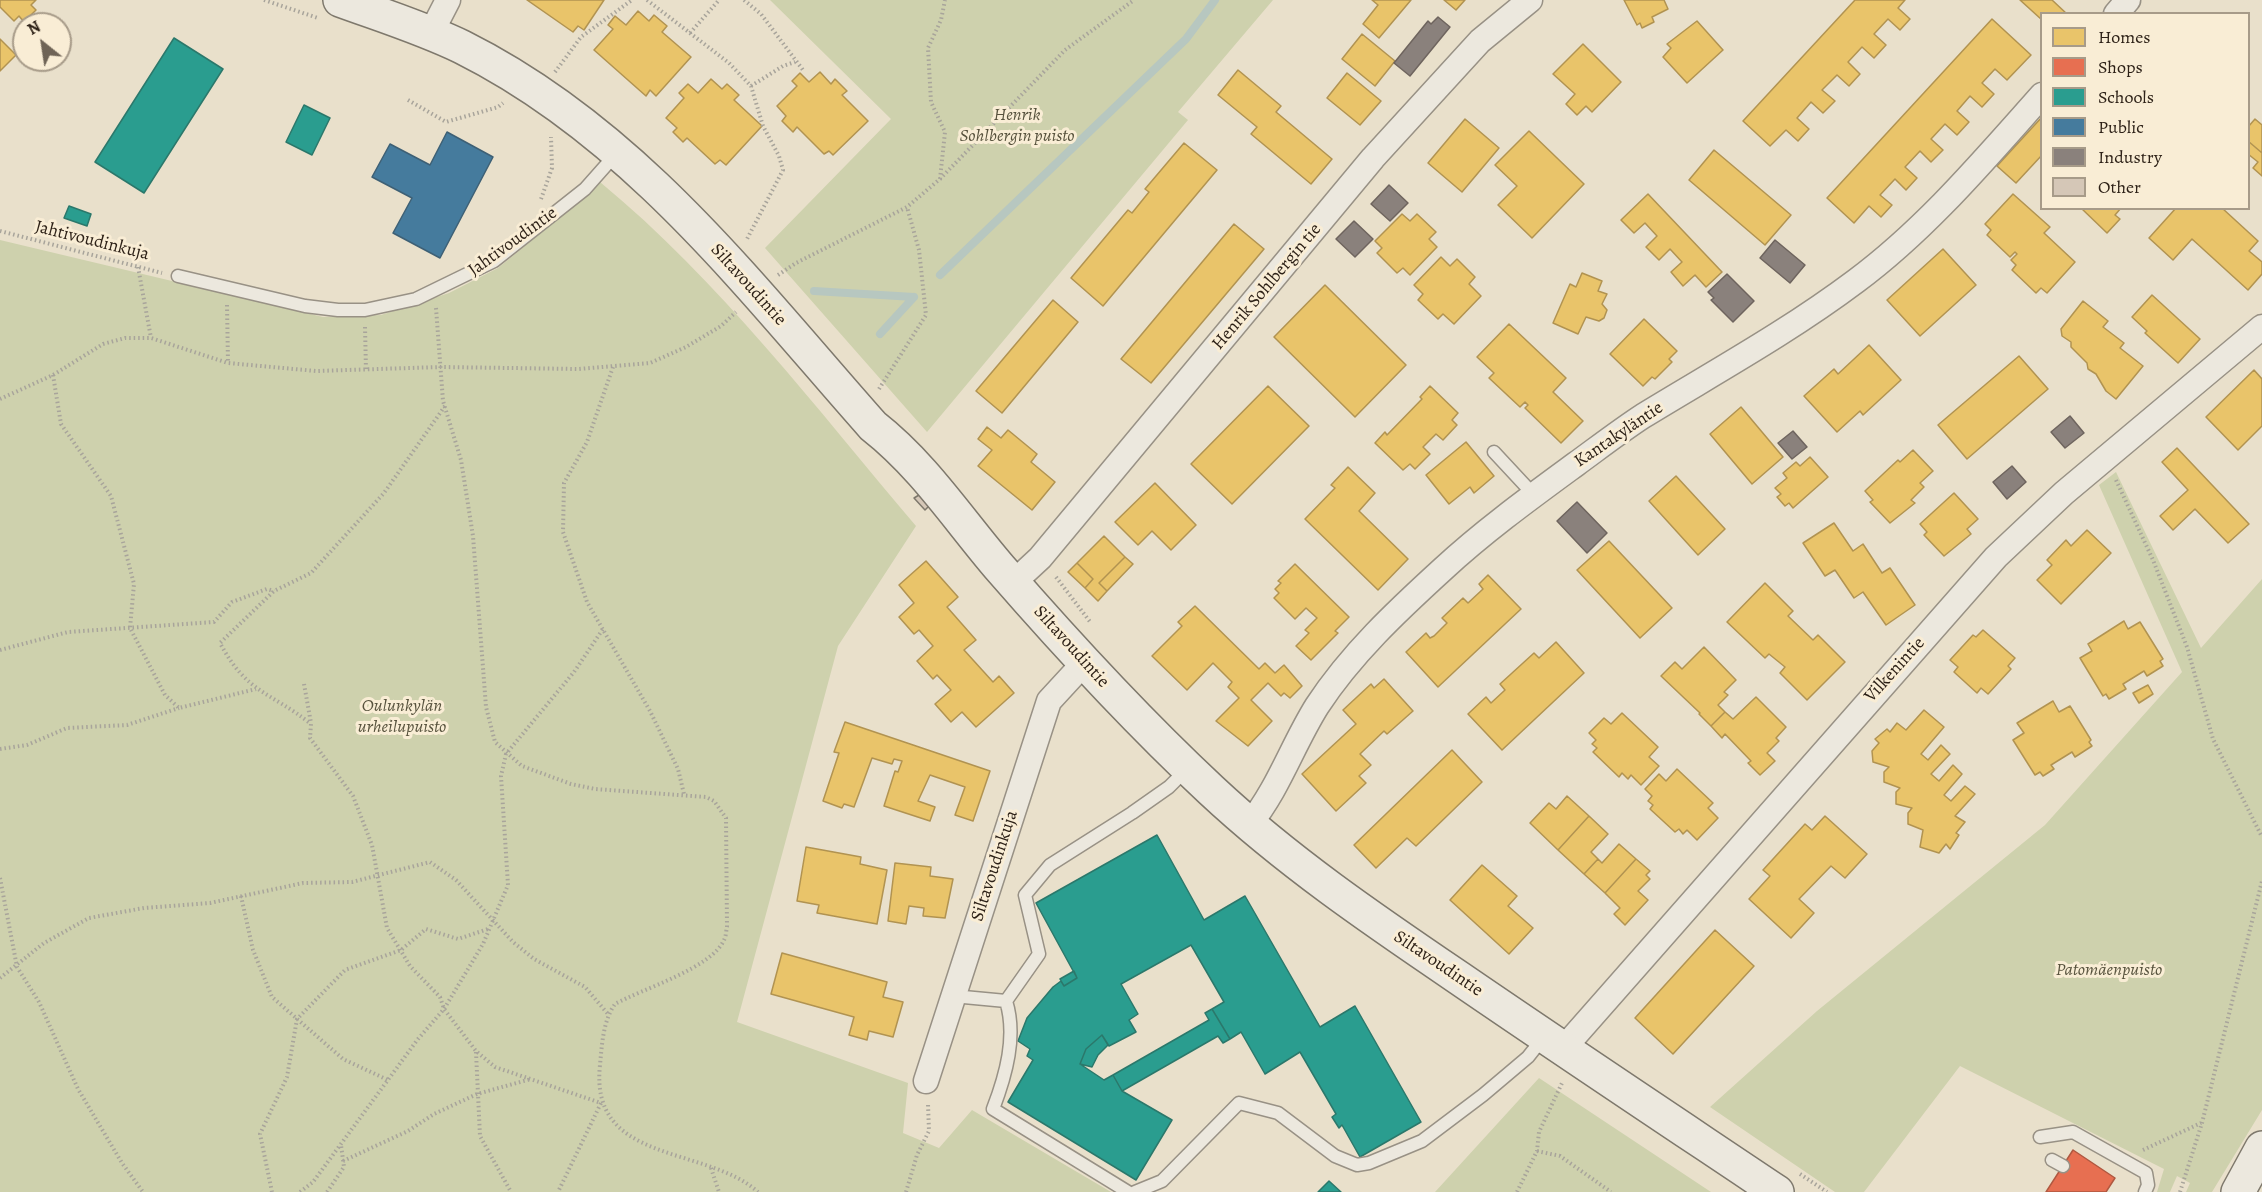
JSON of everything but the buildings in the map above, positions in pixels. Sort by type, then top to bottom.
[{"type":"main road","name":"Siltavoudintie","points":[[340,0],[531,73],[669,198],[873,426],[901,448],[939,489],[973,536],[1084,663],[1188,768],[1249,825],[1318,880],[1553,1043],[1786,1181]]},
{"type":"main road","points":[[2238,1192],[2262,1148]]},
{"type":"street","points":[[431,33],[448,0]]},
{"type":"street","name":"Henrik Sohlbergin tie","points":[[1013,583],[1040,558],[1374,158],[1480,41],[1530,0]]},
{"type":"street","points":[[2118,12],[2128,0]]},
{"type":"street","name":"Kantakyläntie","points":[[1249,825],[1268,801],[1316,709],[1365,644],[1444,568],[1534,495],[1640,418],[1760,348],[1859,279],[1897,249],[1949,197],[2040,97]]},
{"type":"street","name":"Vilkenintie","points":[[1553,1043],[1996,557],[2105,457],[2262,327]]},
{"type":"street","name":"Siltavoudinkuja","points":[[926,1081],[1049,701],[1084,663]]},
{"type":"lane","name":"Jahtivoudintie","points":[[177,276],[305,306],[365,310],[416,299],[435,292],[494,261],[585,189],[619,151]]},
{"type":"lane","points":[[1494,452],[1534,495]]},
{"type":"lane","points":[[1006,1001],[1039,954],[1025,895],[1050,865],[1169,787],[1188,768]]},
{"type":"lane","points":[[954,996],[1006,1001]]},
{"type":"lane","points":[[1006,1001],[1012,1021],[1004,1079],[993,1109],[1128,1192]]},
{"type":"lane","points":[[1135,1192],[1162,1181],[1239,1103],[1278,1113],[1335,1156],[1357,1165],[1369,1163],[1422,1141],[1519,1064],[1553,1043]]},
{"type":"lane","points":[[2040,1137],[2073,1132],[2146,1173],[2148,1185],[2145,1192]]},
{"type":"path","points":[[554,72],[581,37],[632,0]]},
{"type":"path","points":[[647,0],[729,63],[751,86],[763,126],[783,170],[747,240]]},
{"type":"path","points":[[690,33],[719,0]]},
{"type":"path","points":[[744,0],[761,14],[803,70]]},
{"type":"path","points":[[940,179],[945,132],[931,102],[928,48],[941,21],[945,0]]},
{"type":"path","points":[[778,275],[907,207],[940,179],[1065,50],[1134,0]]},
{"type":"path","points":[[751,86],[783,66],[795,62]]},
{"type":"path","points":[[408,100],[446,122],[498,107],[531,73],[554,72],[563,79]]},
{"type":"path","points":[[530,232],[552,168],[550,133]]},
{"type":"path","points":[[879,390],[888,370],[926,315],[919,250],[907,207]]},
{"type":"path","name":"Jahtivoudinkuja","points":[[0,231],[177,276]]},
{"type":"path","points":[[739,232],[755,249]]},
{"type":"path","points":[[770,266],[785,283]]},
{"type":"path","points":[[138,267],[151,338]]},
{"type":"path","points":[[226,287],[228,363]]},
{"type":"path","points":[[435,292],[445,406],[461,460],[473,536],[486,707],[495,742],[522,766],[571,784],[603,789],[684,794],[714,801],[726,818],[727,927],[725,940],[708,958],[615,1004],[608,1014],[599,1076],[598,1091],[601,1103],[619,1129],[644,1144],[736,1176],[758,1192]]},
{"type":"path","points":[[0,399],[53,375],[103,344],[125,338],[151,338],[228,363],[316,371],[441,367],[578,369],[641,364],[668,356],[721,326],[739,308]]},
{"type":"path","points":[[365,310],[366,371]]},
{"type":"path","points":[[613,367],[587,442],[564,483],[563,532],[587,602],[650,711],[678,768],[684,794]]},
{"type":"path","points":[[53,375],[61,424],[111,496],[134,584],[130,628],[165,695],[179,708]]},
{"type":"path","points":[[871,381],[886,398]]},
{"type":"path","points":[[311,724],[256,689],[232,665],[220,643],[274,591],[311,573],[384,493],[445,406]]},
{"type":"path","points":[[2105,457],[2153,560],[2187,647],[2213,739],[2262,837]]},
{"type":"path","points":[[1040,558],[1053,571],[1065,591],[1094,627]]},
{"type":"path","points":[[0,650],[68,632],[214,622],[232,602],[267,589],[274,591]]},
{"type":"path","points":[[300,1192],[313,1182],[444,1009],[471,966],[508,885],[501,776],[506,754],[574,672],[603,629]]},
{"type":"path","points":[[304,684],[311,724],[310,738],[353,796],[372,845],[387,928],[410,966],[440,997],[444,1009],[476,1051],[495,1067],[601,1103]]},
{"type":"path","points":[[0,749],[27,745],[67,728],[127,725],[179,708],[256,689]]},
{"type":"path","points":[[0,978],[17,967],[44,943],[89,918],[241,896],[303,883],[352,882],[430,862],[456,880],[513,942],[534,958],[585,987],[608,1014]]},
{"type":"path","points":[[0,878],[17,967],[39,1002],[78,1089],[122,1163],[143,1192]]},
{"type":"path","points":[[2180,1192],[2202,1123],[2262,881]]},
{"type":"path","points":[[241,896],[253,950],[272,997],[343,1059],[388,1080]]},
{"type":"path","points":[[272,1192],[260,1134],[286,1077],[297,1019],[345,970],[401,950],[426,929],[458,939],[488,929]]},
{"type":"path","points":[[476,1051],[480,1136],[511,1192]]},
{"type":"path","points":[[343,1161],[408,1131],[434,1114],[477,1095],[532,1078]]},
{"type":"path","points":[[906,1192],[917,1155],[929,1131],[926,1081]]},
{"type":"path","points":[[1517,1192],[1537,1151],[1539,1132],[1562,1081]]},
{"type":"path","points":[[558,1192],[601,1103]]},
{"type":"path","points":[[2122,1158],[2202,1123]]},
{"type":"path","points":[[327,1192],[344,1167],[340,1144]]},
{"type":"path","points":[[1537,1151],[1560,1156],[1611,1192]]},
{"type":"path","points":[[711,1168],[719,1192]]},
{"type":"path","points":[[1786,1181],[1827,1192]]},
{"type":"green space","name":"Henrik Sohlbergin puisto","points":[[770,0],[1273,0],[1178,112],[1188,120],[927,432],[765,248],[891,119]]},
{"type":"green space","name":"Oulunkylän urheilupuisto","points":[[600,182],[644,220],[726,303],[804,391],[916,526],[838,646],[737,1022],[908,1083],[903,1133],[939,1148],[972,1110],[1111,1192],[0,1192],[0,240],[323,317],[381,315],[449,293],[498,268],[591,192]]},
{"type":"green space","name":"Patomäenpuisto","points":[[2116,472],[2201,648],[2262,579],[2262,1110],[2212,1192],[2186,1192],[2190,1183],[2177,1176],[2170,1192],[2157,1192],[2164,1169],[1960,1066],[1864,1192],[1835,1192],[1710,1107],[1817,1011],[2045,825],[2182,672],[2099,485]]},
{"type":"green space","points":[[1539,1078],[1711,1192],[1435,1192]]},
{"type":"waterway","points":[[940,275],[1186,39],[1215,0]]},
{"type":"waterway","points":[[814,291],[914,297]]},
{"type":"waterway","points":[[880,334],[914,297]]}]
